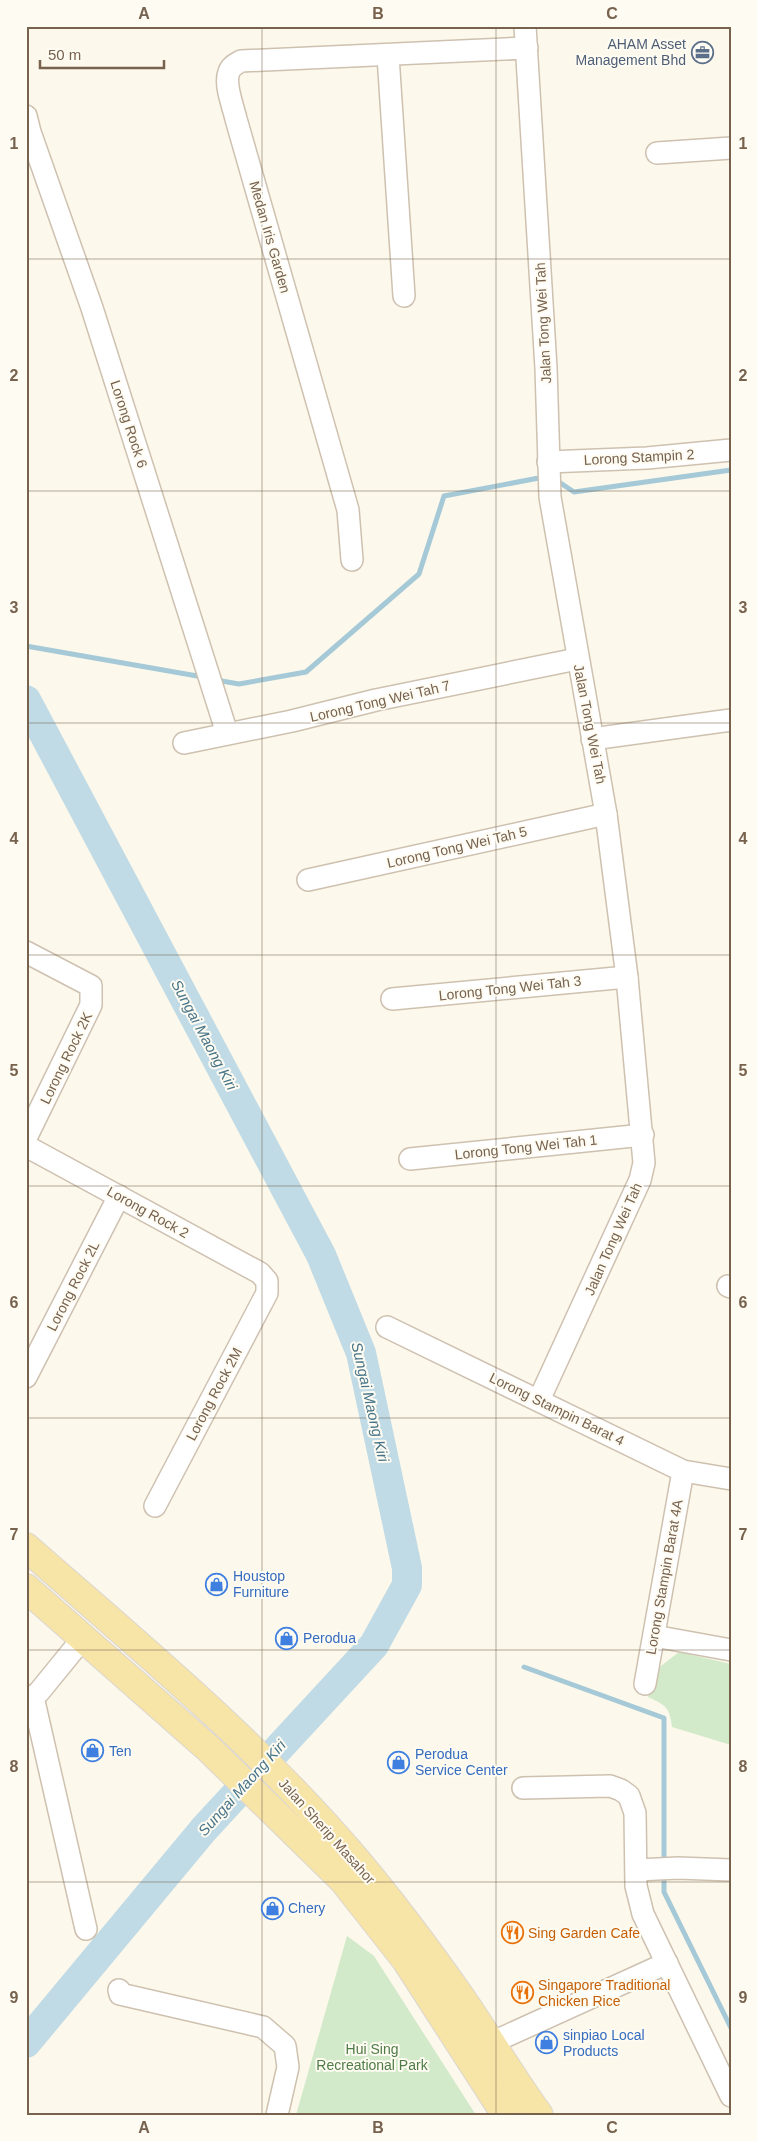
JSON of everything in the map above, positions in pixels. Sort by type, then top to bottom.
[{"type":"main road","name":"Jalan Sherip Masahor","points":[[26,1547],[228,1727],[302,1800],[357,1861],[422,1945],[492,2043],[539,2115]]},
{"type":"main road","name":"Jalan Sherip Masahor","points":[[26,1588],[208,1749],[343,1880],[406,1960],[506,2115]]},
{"type":"street","name":"Jalan Tong Wei Tah","points":[[525,26],[546,368],[550,497],[577,659],[606,814],[628,977],[644,1163],[640,1180],[539,1400]]},
{"type":"street","name":"Medan Iris Garden","points":[[352,560],[348,510],[236,119],[228,83],[229,72],[234,65],[241,61],[388,56],[527,48]]},
{"type":"street","points":[[388,56],[404,296]]},
{"type":"street","name":"Lorong Rock 6","points":[[26,116],[95,318],[227,734]]},
{"type":"street","points":[[657,153],[731,148]]},
{"type":"street","name":"Lorong Stampin 2","points":[[548,468],[731,450]]},
{"type":"street","name":"Lorong Tong Wei Tah 7","points":[[184,744],[292,721],[394,696],[577,659]]},
{"type":"street","points":[[592,739],[731,720]]},
{"type":"street","name":"Lorong Tong Wei Tah 5","points":[[308,880],[606,814]]},
{"type":"street","name":"Lorong Rock 2K","points":[[26,952],[91,986],[92,1005],[26,1138]]},
{"type":"street","name":"Lorong Tong Wei Tah 3","points":[[392,1000],[628,977]]},
{"type":"street","name":"Lorong Tong Wei Tah 1","points":[[410,1159],[643,1136]]},
{"type":"street","name":"Lorong Rock 2","points":[[26,1146],[260,1273],[266,1281]]},
{"type":"street","name":"Lorong Rock 2L","points":[[26,1377],[119,1196]]},
{"type":"street","name":"Lorong Rock 2M","points":[[155,1506],[267,1293],[266,1281]]},
{"type":"street","name":"Lorong Stampin Barat 4","points":[[387,1327],[683,1471],[731,1479]]},
{"type":"street","name":"Lorong Stampin Barat 4A","points":[[645,1684],[683,1471]]},
{"type":"street","points":[[654,1636],[731,1650]]},
{"type":"street","points":[[83,1638],[30,1697],[86,1928]]},
{"type":"street","points":[[524,1788],[610,1786],[621,1790],[629,1796],[635,1813],[641,1870],[638,1897],[643,1914],[731,2096]]},
{"type":"street","points":[[641,1870],[678,1868],[731,1870]]},
{"type":"street","points":[[492,2043],[667,1963]]},
{"type":"street","points":[[119,1990],[120,1994],[263,2027],[285,2046],[288,2067],[276,2115]]},
{"type":"green space","points":[[679,1652],[731,1664],[731,1745],[672,1727],[670,1715],[666,1708],[648,1697],[657,1669]]},
{"type":"green space","name":"Hui Sing Recreational Park","points":[[347,1936],[374,1956],[476,2115],[296,2115]]},
{"type":"waterway","points":[[556,480],[574,492],[731,470]]},
{"type":"waterway","points":[[216,680],[239,684],[306,672],[419,574],[444,496],[544,477]]},
{"type":"waterway","points":[[26,646],[203,677]]},
{"type":"waterway","name":"Sungai Maong Kiri","points":[[26,700],[321,1255],[361,1353],[407,1568],[407,1585],[374,1645],[204,1829],[26,2043]]},
{"type":"waterway","points":[[524,1667],[664,1718],[664,1863]]},
{"type":"waterway","points":[[664,1874],[664,1892],[731,2028]]},
{"type":"place","name":"AHAM Asset Management Bhd","points":[[702,52]]},
{"type":"place","name":"Houstop Furniture","points":[[217,1584]]},
{"type":"place","name":"Perodua","points":[[287,1638]]},
{"type":"place","name":"Ten","points":[[93,1751]]},
{"type":"place","name":"Perodua Service Center","points":[[399,1762]]},
{"type":"place","name":"Chery","points":[[272,1908]]},
{"type":"place","name":"Sing Garden Cafe","points":[[512,1933]]},
{"type":"place","name":"Singapore Traditional Chicken Rice","points":[[522,1993]]},
{"type":"place","name":"sinpiao Local Products","points":[[547,2043]]}]
